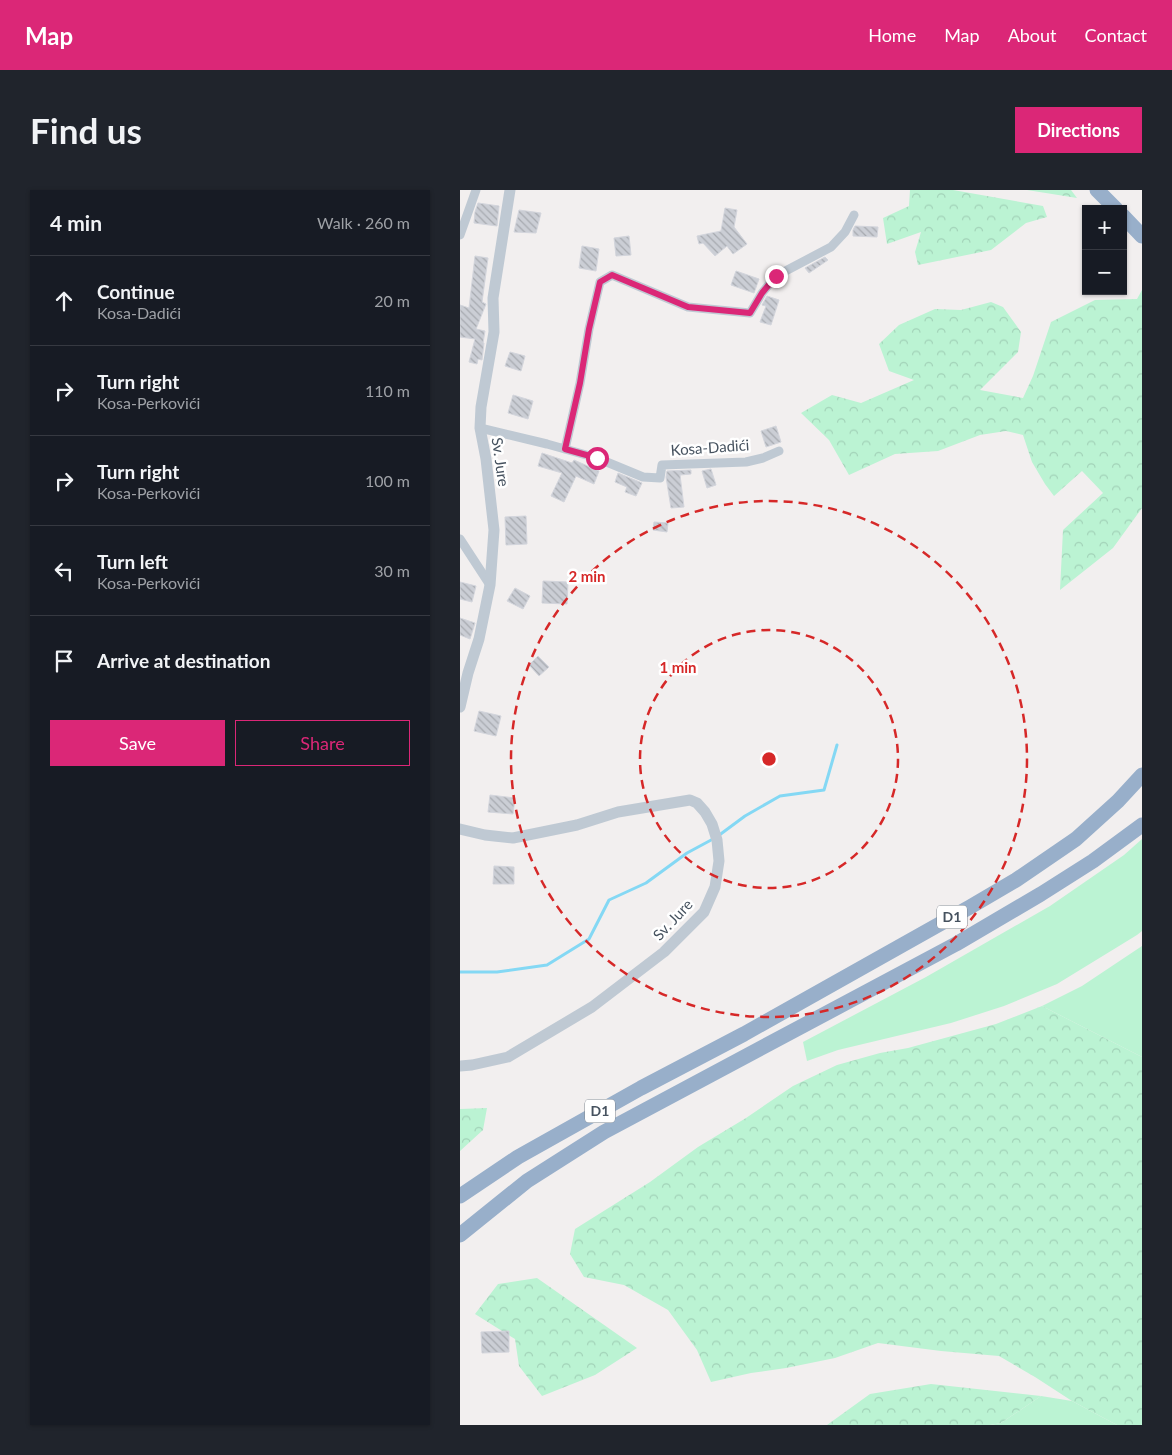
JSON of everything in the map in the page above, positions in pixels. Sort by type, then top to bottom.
[{"type":"highway","points":[[1097,190],[1112,205]]},
{"type":"highway","points":[[1127,220],[1142,236]]},
{"type":"highway","name":"D1","points":[[460,1196],[518,1157],[641,1088],[744,1034],[1016,880],[1076,838],[1118,801],[1142,776]]},
{"type":"highway","name":"D1","points":[[460,1235],[527,1181],[604,1132],[956,944],[1093,861],[1142,825]]},
{"type":"street","points":[[460,235],[476,190]]},
{"type":"street","name":"Sv. Jure","points":[[460,707],[479,639],[490,585],[494,530],[486,459],[480,428],[481,407],[494,332],[494,298],[510,190]]},
{"type":"street","points":[[565,449],[600,282],[612,275],[688,307],[750,313],[762,293],[776,276],[831,247],[845,232],[854,215]]},
{"type":"street","name":"Kosa-Dadići","points":[[480,428],[597,458],[643,477],[660,478],[662,465],[746,462],[763,458],[779,451]]},
{"type":"street","points":[[460,539],[490,585]]},
{"type":"street","name":"Sv. Jure","points":[[460,829],[485,835],[513,838],[577,825],[618,812],[690,800],[697,803],[712,824],[719,861],[715,887],[704,912],[664,952],[592,1007],[508,1057],[460,1066]]},
{"type":"green space","points":[[910,190],[953,190],[1043,206],[1047,217],[1026,223],[991,250],[918,265],[915,252],[921,232],[887,244],[883,218],[909,206]]},
{"type":"green space","points":[[1027,190],[1071,190],[1077,198]]},
{"type":"green space","points":[[1142,290],[1142,508],[1113,548],[1060,590],[1063,530],[1103,493],[1082,471],[1054,496],[1032,462],[1023,435],[1006,431],[980,435],[938,451],[895,454],[849,475],[829,440],[801,413],[832,395],[861,403],[914,380],[889,371],[879,344],[899,325],[935,309],[961,310],[991,302],[1003,307],[1021,332],[1018,352],[980,390],[1023,398],[1033,376],[1051,322],[1095,300],[1137,299]]},
{"type":"green space","points":[[1142,839],[1142,931],[1137,935],[1057,984],[1004,1006],[951,1023],[838,1050],[807,1061],[803,1042],[926,977],[1050,906],[1124,855]]},
{"type":"green space","points":[[1142,946],[1142,1057],[1042,1006],[1082,986]]},
{"type":"green space","points":[[1042,1006],[1142,1057],[1142,1425],[1117,1425],[1072,1401],[999,1356],[878,1343],[835,1358],[711,1382],[697,1350],[668,1310],[624,1285],[584,1277],[570,1254],[575,1229],[650,1182],[698,1147],[746,1118],[793,1086],[837,1065],[996,1024]]},
{"type":"green space","points":[[487,1108],[483,1130],[460,1151],[460,1109]]},
{"type":"green space","points":[[537,1278],[637,1348],[595,1375],[542,1396],[519,1366],[515,1339],[475,1314],[498,1284]]},
{"type":"green space","points":[[931,1384],[1041,1396],[1001,1423],[990,1425],[827,1425],[870,1394]]},
{"type":"green space","points":[[1041,1396],[1072,1401],[1117,1425],[990,1425],[1001,1423]]},
{"type":"building","points":[[478,203],[499,206],[497,226],[474,223]]},
{"type":"building","points":[[725,208],[737,210],[734,227],[747,244],[733,254],[727,246],[715,256],[703,243],[699,244],[697,236],[721,231]]},
{"type":"building","points":[[519,210],[541,213],[536,233],[514,232]]},
{"type":"building","points":[[855,226],[878,227],[877,237],[853,236]]},
{"type":"building","points":[[629,236],[631,255],[616,256],[614,238]]},
{"type":"building","points":[[582,246],[599,249],[596,271],[579,268]]},
{"type":"building","points":[[475,256],[488,258],[482,302],[486,304],[476,329],[485,331],[484,343],[482,360],[478,359],[477,364],[469,362],[475,339],[460,337],[460,305],[469,308]]},
{"type":"building","points":[[825,257],[828,260],[809,273],[805,268]]},
{"type":"building","points":[[736,271],[759,279],[754,293],[731,285]]},
{"type":"building","points":[[767,296],[779,300],[771,325],[760,322],[766,306],[762,305]]},
{"type":"building","points":[[510,352],[525,356],[521,371],[505,366]]},
{"type":"building","points":[[513,395],[533,401],[528,419],[508,413]]},
{"type":"building","points":[[776,426],[781,442],[766,447],[761,431]]},
{"type":"building","points":[[542,453],[572,463],[574,460],[599,471],[594,484],[576,476],[564,502],[551,496],[562,473],[538,466]]},
{"type":"building","points":[[711,469],[716,485],[707,488],[702,471]]},
{"type":"building","points":[[691,470],[691,474],[680,475],[684,507],[671,508],[666,477],[667,471]]},
{"type":"building","points":[[618,473],[642,483],[636,496],[625,492],[627,487],[615,482]]},
{"type":"building","points":[[526,516],[527,544],[506,545],[505,517]]},
{"type":"building","points":[[654,522],[668,523],[667,532],[653,530]]},
{"type":"building","points":[[543,581],[568,582],[567,604],[542,603]]},
{"type":"building","points":[[460,582],[476,586],[472,602],[460,599]]},
{"type":"building","points":[[515,588],[530,596],[523,609],[507,601]]},
{"type":"building","points":[[460,618],[475,623],[470,639],[460,635]]},
{"type":"building","points":[[538,656],[549,667],[539,676],[529,665]]},
{"type":"building","points":[[479,711],[501,716],[496,736],[474,731]]},
{"type":"building","points":[[490,795],[515,798],[513,814],[488,812]]},
{"type":"building","points":[[494,866],[514,867],[514,884],[493,884]]},
{"type":"building","points":[[509,1331],[509,1352],[482,1353],[481,1332]]},
{"type":"waterway","points":[[718,836],[745,816],[780,796],[824,790],[837,745]]},
{"type":"waterway","points":[[460,972],[497,972],[547,965],[589,939],[609,900],[646,883],[687,853],[713,839]]},
{"type":"route","points":[[597,458],[565,449],[600,282],[612,275],[688,307],[750,313],[762,293],[776,276]]}]
